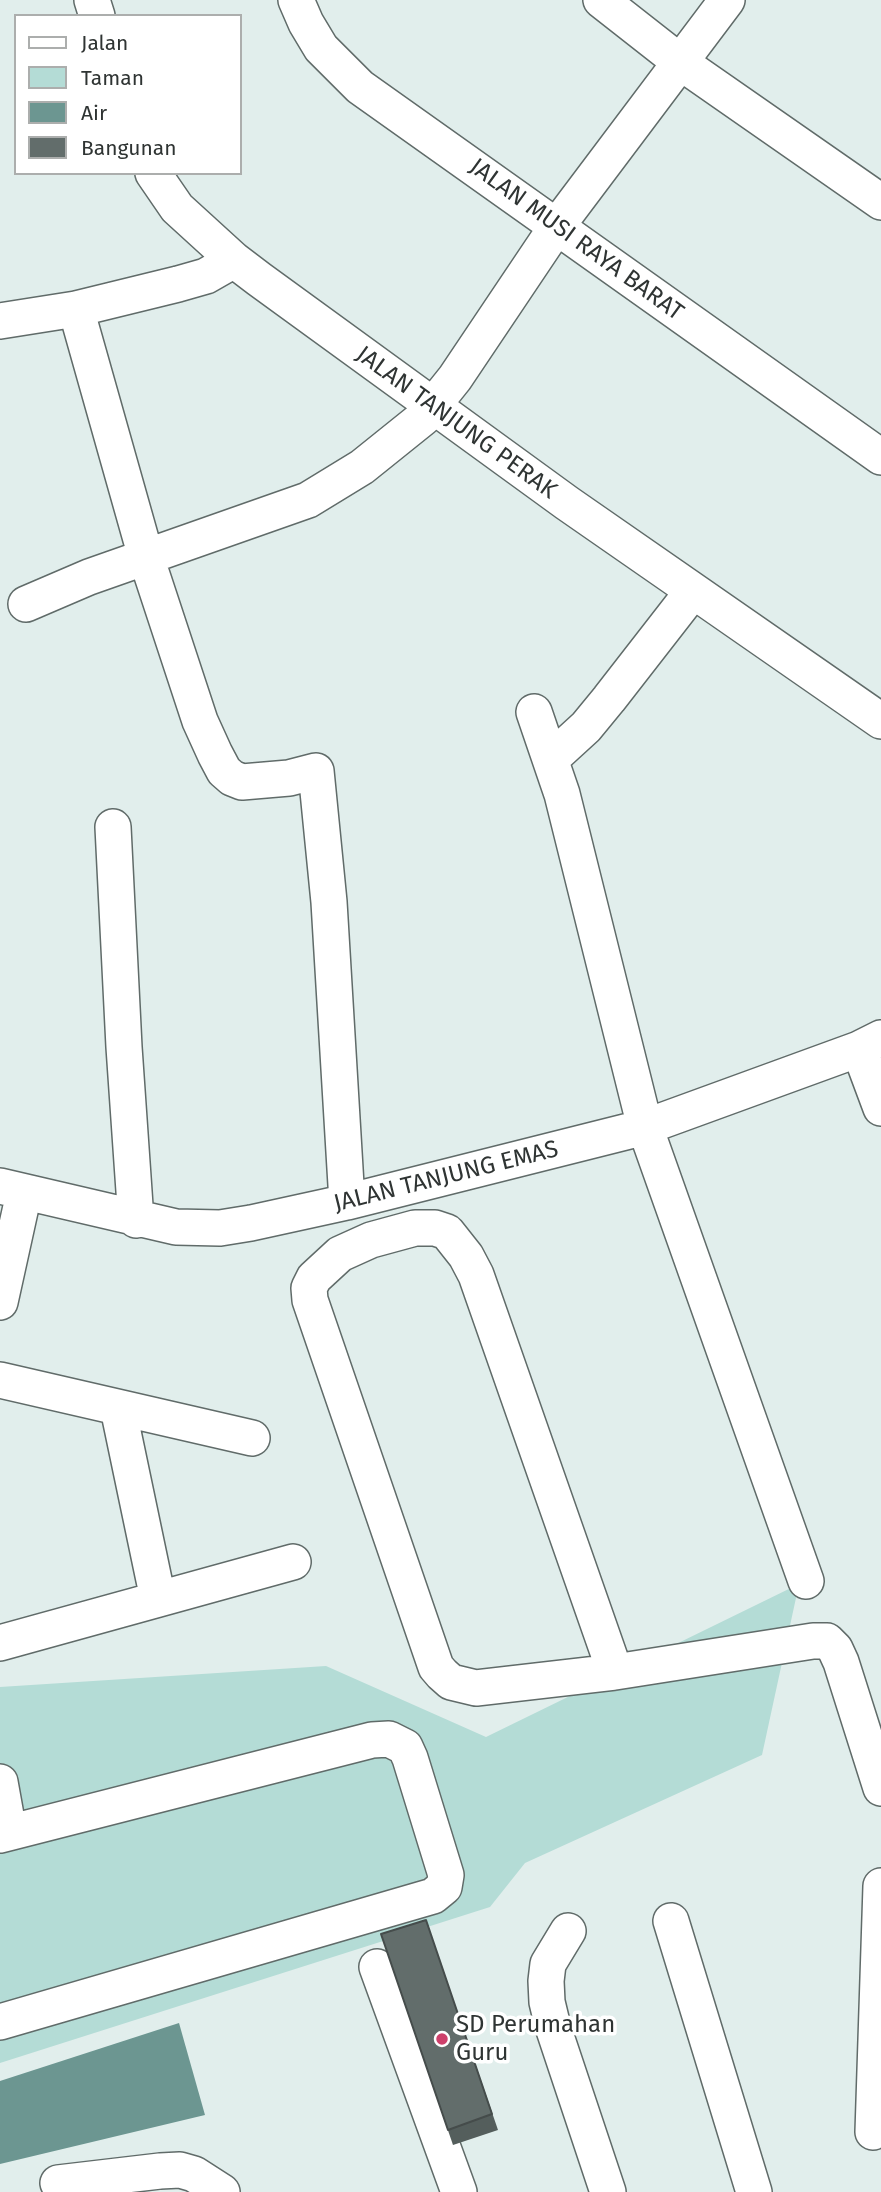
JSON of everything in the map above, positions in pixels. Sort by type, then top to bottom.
[{"type":"street","name":"JALAN MUSI RAYA BARAT","points":[[296,0],[321,48],[360,87],[881,457]]},
{"type":"street","points":[[601,0],[680,62],[881,202]]},
{"type":"street","points":[[26,604],[89,577],[280,511],[319,494],[362,467],[434,406],[557,226],[727,0]]},
{"type":"street","name":"JALAN TANJUNG PERAK","points":[[154,175],[177,208],[234,260],[567,503],[881,721]]},
{"type":"street","points":[[0,321],[76,309],[178,284],[206,276],[234,260]]},
{"type":"street","points":[[76,309],[146,557],[200,721],[224,771],[242,782],[257,782],[316,771],[329,902],[346,1202]]},
{"type":"street","points":[[551,759],[586,727],[693,591]]},
{"type":"street","points":[[534,712],[565,807],[645,1127],[806,1581]]},
{"type":"street","points":[[113,827],[136,1220]]},
{"type":"street","points":[[870,1044],[881,1108]]},
{"type":"street","name":"JALAN TANJUNG EMAS","points":[[12,1189],[136,1220],[176,1227],[220,1228],[285,1217],[645,1127],[870,1044]]},
{"type":"street","points":[[0,1302],[12,1189]]},
{"type":"street","points":[[615,1672],[476,1275],[466,1256],[446,1232],[435,1228],[415,1228],[371,1240],[340,1254],[314,1278],[309,1288],[310,1300],[436,1667],[451,1682],[475,1688],[615,1672],[827,1641],[835,1649],[841,1662],[881,1788]]},
{"type":"street","points":[[0,1380],[252,1438]]},
{"type":"street","points":[[118,1408],[158,1599]]},
{"type":"street","points":[[0,1643],[293,1562]]},
{"type":"street","points":[[0,1782],[5,1833],[372,1740],[389,1739],[405,1747],[410,1758],[446,1881],[444,1887],[433,1896],[0,2022]]},
{"type":"street","points":[[873,2132],[881,1886]]},
{"type":"street","points":[[671,1921],[754,2192]]},
{"type":"street","points":[[568,1931],[548,1964],[547,2002],[608,2192]]},
{"type":"street","points":[[377,1967],[459,2192]]},
{"type":"street","points":[[58,2183],[180,2171],[194,2174],[222,2192]]},
{"type":"green space","points":[[799,1584],[762,1755],[525,1863],[490,1907],[0,2063],[0,1687],[326,1666],[486,1737]]},
{"type":"water","points":[[179,2023],[205,2115],[0,2164],[0,2081]]},
{"type":"building","name":"SD Perumahan Guru","points":[[426,1920],[492,2114],[448,2130],[381,1934]]},
{"type":"place","name":"SD Perumahan Guru","points":[[442,2039]]}]
